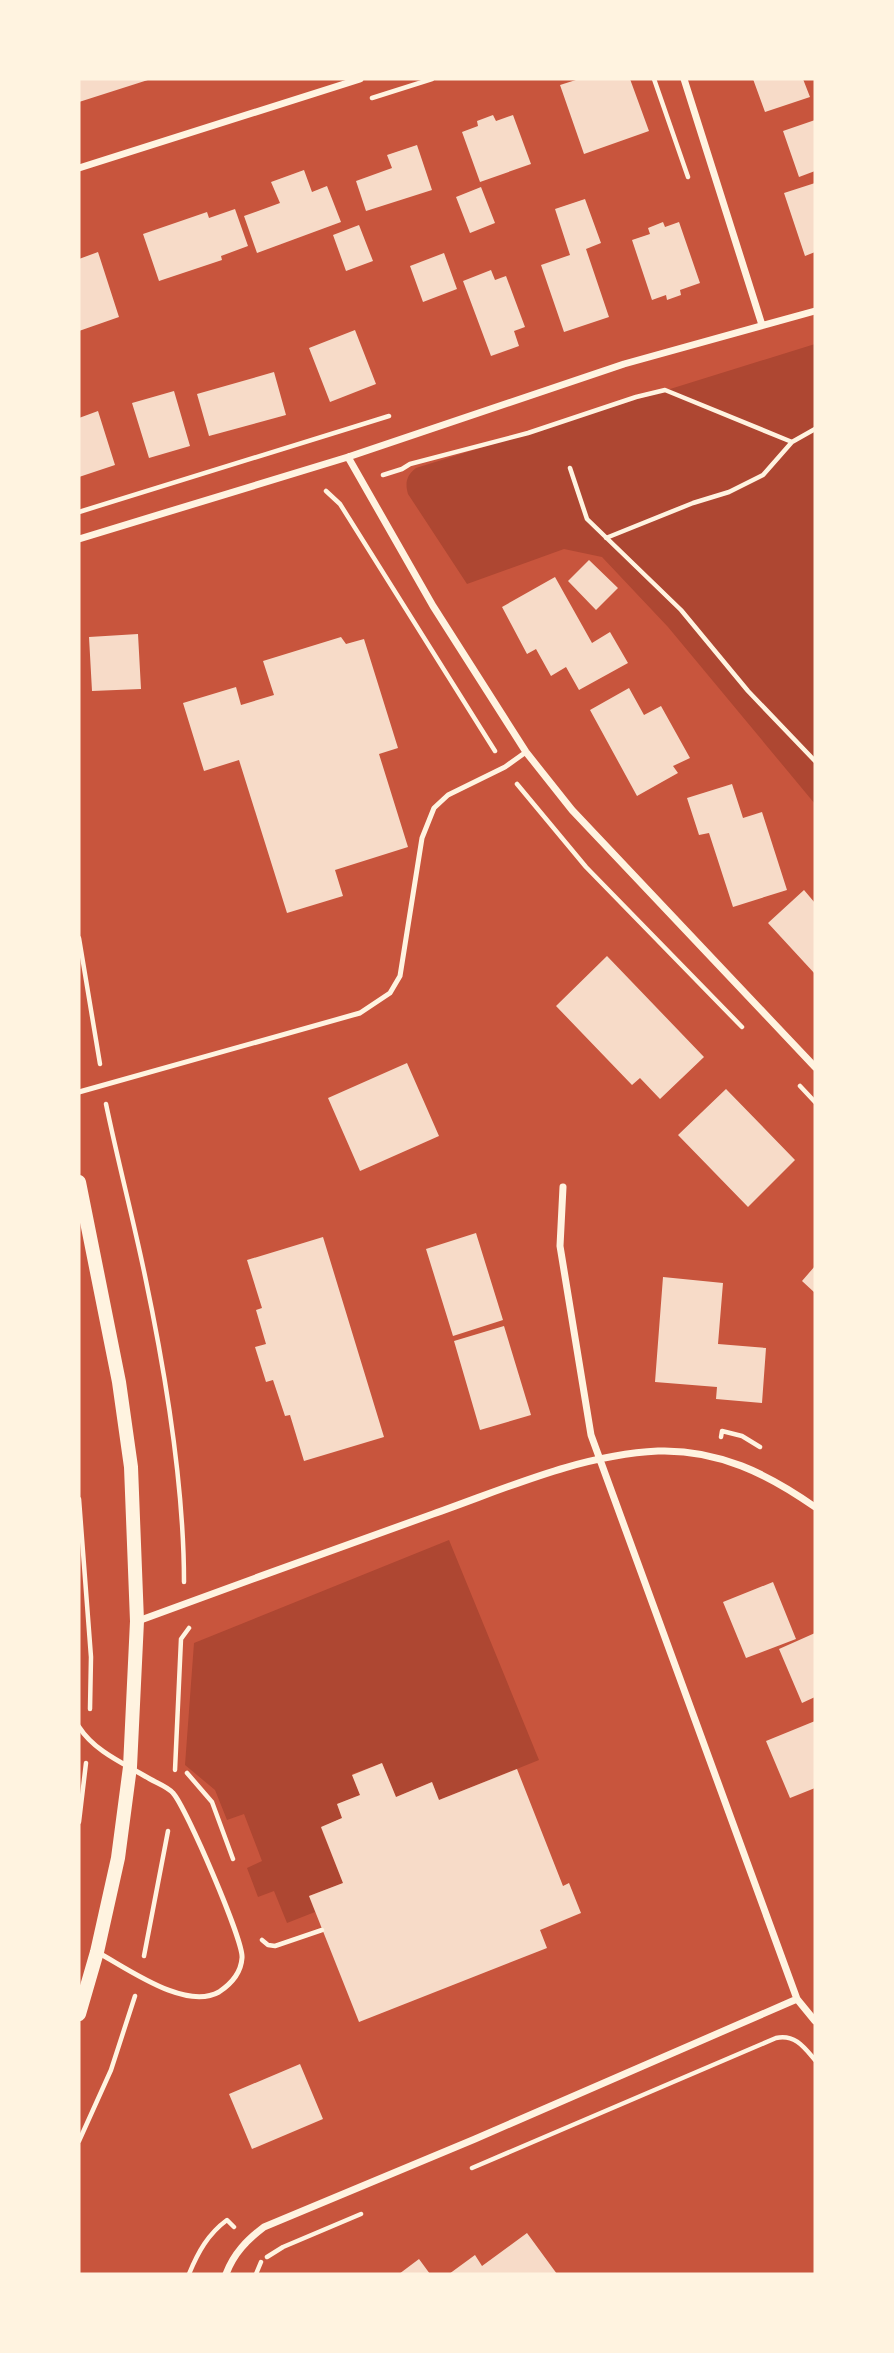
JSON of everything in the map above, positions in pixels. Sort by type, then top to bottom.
[{"type":"main road","points":[[79,1182],[119,1381],[131,1467],[137,1621],[130,1767],[118,1858],[97,1952],[79,2014]]},
{"type":"street","points":[[79,168],[360,79]]},
{"type":"street","points":[[684,79],[762,325]]},
{"type":"street","points":[[79,539],[348,457],[624,364],[815,311]]},
{"type":"street","points":[[348,457],[433,606],[526,752],[572,810],[815,1067]]},
{"type":"street","points":[[563,1187],[560,1246],[591,1435],[797,1999],[815,2021]]},
{"type":"street","points":[[137,1621],[573,1464],[601,1459],[659,1451],[716,1458],[745,1465],[815,1507]]},
{"type":"street","points":[[226,2274],[232,2259],[247,2240],[264,2227],[797,1999]]},
{"type":"lane","points":[[79,1092],[360,1013],[390,993],[400,976],[422,838],[435,808],[448,795],[505,767],[526,752]]},
{"type":"lane","points":[[79,1727],[89,1742],[173,1792],[201,1849],[237,1934],[243,1956],[236,1977],[227,1986],[204,1997],[174,1992],[97,1952]]},
{"type":"path","points":[[654,79],[690,180]]},
{"type":"path","points":[[326,491],[665,390],[792,442]]},
{"type":"path","points":[[79,512],[399,413]]},
{"type":"path","points":[[605,538],[729,492],[763,475],[792,442],[815,429]]},
{"type":"path","points":[[570,468],[587,519],[681,610],[748,691],[815,761]]},
{"type":"path","points":[[79,938],[104,1086],[146,1278],[177,1475],[184,1557],[176,1764],[167,1842],[134,2002],[111,2070],[79,2141]]},
{"type":"path","points":[[79,1499],[90,1657],[89,1742],[79,1822]]},
{"type":"path","points":[[181,1639],[186,1630],[194,1626]]},
{"type":"path","points":[[176,1764],[193,1778],[212,1802],[234,1863]]},
{"type":"path","points":[[261,1936],[268,1945],[275,1946],[322,1930]]},
{"type":"path","points":[[463,2171],[776,2038],[785,2036],[794,2039],[815,2060]]},
{"type":"path","points":[[256,2274],[262,2260],[283,2247],[373,2209]]},
{"type":"shaded area","points":[[815,344],[815,804],[668,627],[602,557],[564,549],[467,584],[408,494],[407,483],[408,477],[416,468]]},
{"type":"shaded area","points":[[449,1540],[539,1760],[439,1800],[432,1782],[396,1797],[382,1763],[352,1774],[360,1795],[337,1804],[342,1818],[321,1828],[343,1883],[309,1896],[315,1912],[287,1923],[274,1891],[258,1897],[247,1868],[262,1861],[244,1814],[227,1820],[215,1790],[185,1765],[194,1643]]},
{"type":"building","points":[[79,79],[151,79],[79,102]]},
{"type":"building","points":[[579,79],[630,79],[649,131],[584,154],[560,85]]},
{"type":"building","points":[[753,79],[803,79],[810,97],[765,112]]},
{"type":"building","points":[[493,115],[496,121],[513,115],[531,164],[480,182],[462,132],[478,126],[477,121]]},
{"type":"building","points":[[815,120],[815,171],[799,177],[783,131]]},
{"type":"building","points":[[417,145],[432,190],[366,211],[356,181],[392,168],[387,155]]},
{"type":"building","points":[[304,170],[312,192],[327,186],[341,222],[257,253],[244,216],[280,203],[271,182]]},
{"type":"building","points":[[815,183],[815,252],[805,256],[784,193]]},
{"type":"building","points":[[481,187],[495,223],[470,233],[456,197]]},
{"type":"building","points":[[585,199],[601,243],[586,249],[609,317],[564,332],[541,265],[570,255],[555,209]]},
{"type":"building","points":[[235,209],[248,246],[221,256],[222,260],[159,281],[143,234],[207,212],[209,218]]},
{"type":"building","points":[[663,222],[665,227],[679,222],[700,283],[680,290],[681,295],[667,300],[666,295],[652,300],[632,240],[650,234],[648,228]]},
{"type":"building","points":[[359,225],[373,261],[346,271],[333,235]]},
{"type":"building","points":[[98,252],[119,317],[79,331],[79,259]]},
{"type":"building","points":[[444,253],[457,289],[423,302],[410,266]]},
{"type":"building","points":[[491,270],[495,280],[506,276],[525,327],[514,331],[519,346],[491,356],[463,281]]},
{"type":"building","points":[[355,330],[376,384],[330,402],[309,348]]},
{"type":"building","points":[[274,372],[286,415],[209,436],[197,394]]},
{"type":"building","points":[[174,391],[190,446],[149,458],[132,403]]},
{"type":"building","points":[[98,411],[115,465],[79,477],[79,418]]},
{"type":"building","points":[[589,560],[618,588],[596,610],[568,581]]},
{"type":"building","points":[[555,577],[592,643],[610,632],[628,663],[579,690],[566,667],[551,676],[536,649],[527,654],[502,607]]},
{"type":"building","points":[[138,634],[141,689],[92,691],[89,637]]},
{"type":"building","points":[[341,637],[346,644],[364,639],[398,748],[379,754],[408,847],[335,870],[343,896],[287,913],[239,760],[204,771],[183,703],[236,687],[241,705],[274,695],[263,661]]},
{"type":"building","points":[[629,688],[644,715],[661,706],[690,758],[673,766],[678,773],[637,796],[590,710]]},
{"type":"building","points":[[732,784],[743,818],[762,812],[787,890],[733,907],[709,833],[699,835],[687,798]]},
{"type":"building","points":[[804,890],[815,903],[815,974],[768,923]]},
{"type":"building","points":[[607,956],[704,1057],[660,1099],[640,1078],[632,1085],[556,1006]]},
{"type":"building","points":[[407,1063],[439,1136],[360,1171],[328,1098]]},
{"type":"building","points":[[726,1089],[795,1160],[748,1207],[678,1135]]},
{"type":"building","points":[[476,1233],[503,1320],[453,1336],[426,1249]]},
{"type":"building","points":[[323,1237],[384,1437],[304,1461],[290,1415],[285,1416],[273,1380],[266,1382],[255,1347],[266,1344],[256,1310],[262,1308],[247,1260]]},
{"type":"building","points":[[815,1266],[815,1293],[802,1281]]},
{"type":"building","points":[[663,1277],[723,1283],[718,1344],[766,1348],[762,1403],[716,1399],[717,1387],[655,1382]]},
{"type":"building","points":[[504,1326],[531,1415],[480,1430],[454,1341]]},
{"type":"building","points":[[773,1582],[796,1639],[746,1658],[723,1602]]},
{"type":"building","points":[[815,1633],[815,1697],[802,1703],[779,1649]]},
{"type":"building","points":[[815,1721],[815,1788],[790,1798],[766,1741]]},
{"type":"building","points":[[382,1763],[396,1797],[432,1782],[439,1800],[517,1769],[563,1886],[569,1883],[581,1913],[540,1930],[547,1948],[359,2022],[309,1896],[343,1883],[321,1827],[342,1818],[337,1804],[360,1795],[352,1775]]},
{"type":"building","points":[[300,2064],[323,2119],[252,2149],[229,2094]]},
{"type":"building","points":[[527,2233],[557,2274],[449,2274],[475,2255],[482,2266]]},
{"type":"building","points":[[419,2259],[430,2274],[399,2274]]}]
